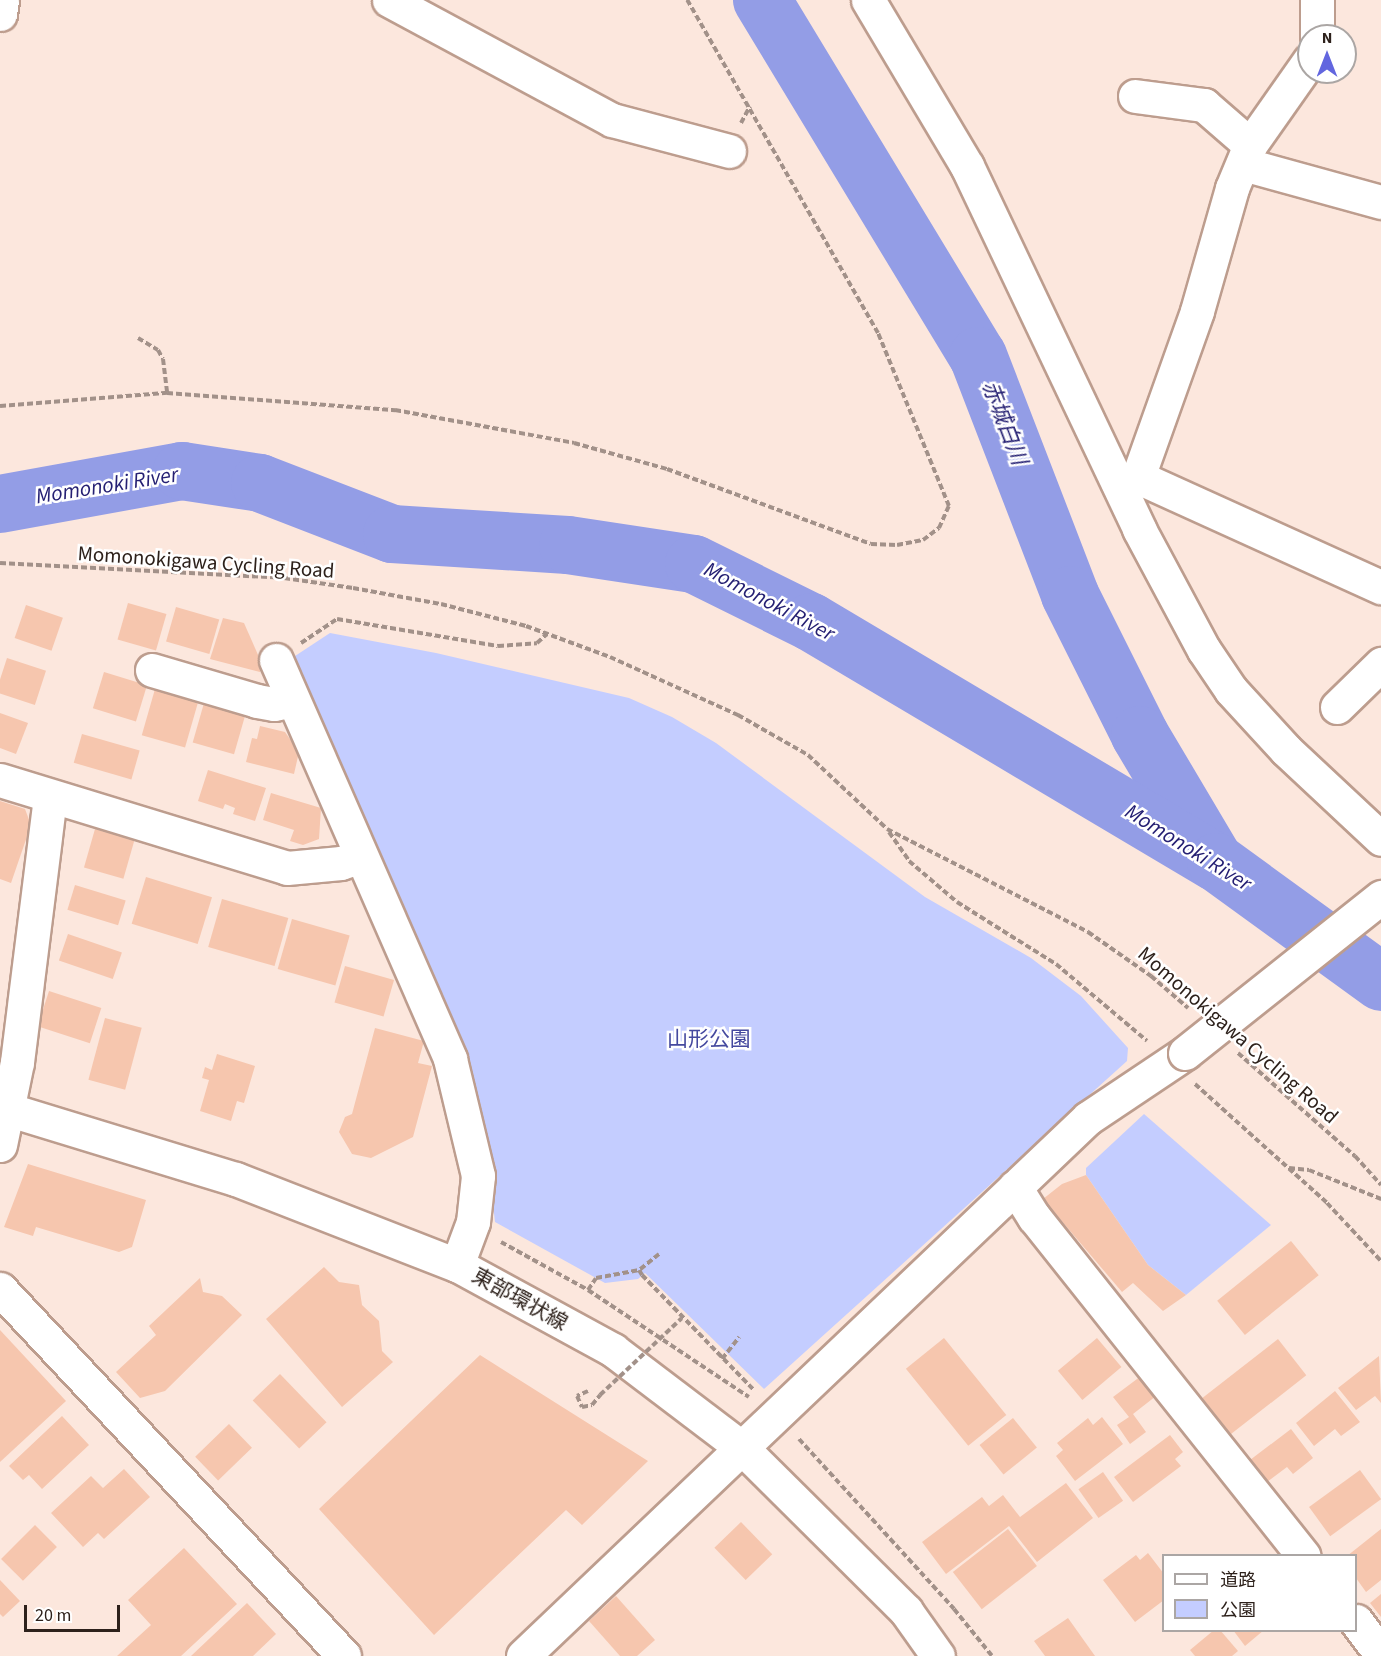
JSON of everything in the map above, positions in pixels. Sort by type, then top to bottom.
[{"type":"street","points":[[0,14],[2,0]]},
{"type":"street","points":[[390,0],[612,120],[729,151]]},
{"type":"street","points":[[868,0],[968,166],[1128,480],[1176,599],[1231,690],[1286,750],[1381,839]]},
{"type":"street","points":[[1317,0],[1317,24]]},
{"type":"street","points":[[1128,480],[1197,311],[1221,221],[1247,155],[1297,79]]},
{"type":"street","points":[[1135,96],[1204,105],[1247,155],[1381,202]]},
{"type":"street","points":[[1128,480],[1381,586]]},
{"type":"street","points":[[276,660],[450,1059],[478,1176],[472,1228],[457,1265]]},
{"type":"street","points":[[1337,707],[1381,664]]},
{"type":"street","points":[[152,670],[256,701],[274,704],[293,700]]},
{"type":"street","points":[[0,780],[287,868],[341,863],[362,856]]},
{"type":"street","points":[[0,1145],[50,796]]},
{"type":"street","points":[[523,1656],[1088,1118],[1178,1058],[1381,897]]},
{"type":"street","name":"東部環状線","points":[[5,1109],[236,1179],[457,1265],[613,1350],[741,1447],[906,1611],[938,1656]]},
{"type":"street","points":[[1014,1187],[1034,1217],[1302,1554]]},
{"type":"street","points":[[0,1289],[344,1656]]},
{"type":"street","points":[[1357,1622],[1381,1654]]},
{"type":"path","points":[[0,406],[167,393],[395,410],[574,443],[667,468],[871,544],[909,544],[939,528],[949,506],[878,333],[687,0]]},
{"type":"path","points":[[138,338],[158,350],[163,359],[167,393]]},
{"type":"path","name":"Momonokigawa Cycling Road","points":[[0,563],[284,578],[441,604],[547,634],[610,657],[738,715],[808,755],[887,829],[1088,932],[1151,976],[1196,1015]]},
{"type":"path","points":[[276,660],[337,619],[498,646],[537,643],[547,634]]},
{"type":"path","points":[[887,829],[909,861],[957,902],[1056,964],[1178,1058],[1288,1168],[1336,1211],[1381,1261]]},
{"type":"path","name":"Momonokigawa Cycling Road","points":[[1231,1047],[1355,1156],[1381,1185]]},
{"type":"path","points":[[1288,1168],[1309,1170],[1381,1199]]},
{"type":"path","points":[[472,1228],[514,1248],[588,1290],[738,1391],[758,1399]]},
{"type":"path","points":[[588,1290],[596,1278],[639,1270],[659,1254]]},
{"type":"path","points":[[639,1270],[756,1392]]},
{"type":"path","points":[[588,1391],[577,1396],[582,1407],[592,1405],[682,1317]]},
{"type":"path","points":[[722,1359],[739,1337]]},
{"type":"path","points":[[794,1434],[954,1609],[992,1656]]},
{"type":"green space","name":"山形公園","points":[[330,633],[436,653],[629,698],[672,717],[716,743],[925,897],[1031,958],[1081,996],[1128,1048],[1127,1061],[764,1389],[645,1273],[638,1279],[605,1283],[495,1222],[487,1153],[292,658]]},
{"type":"green space","points":[[1144,1114],[1271,1225],[1186,1295],[1148,1265],[1086,1175],[1086,1168]]},
{"type":"building","points":[[128,603],[166,614],[156,651],[118,640]]},
{"type":"building","points":[[26,605],[63,618],[51,651],[15,638]]},
{"type":"building","points":[[176,607],[219,619],[209,654],[166,642]]},
{"type":"building","points":[[223,618],[244,623],[262,664],[260,672],[210,659]]},
{"type":"building","points":[[7,658],[46,671],[35,705],[0,694],[0,680]]},
{"type":"building","points":[[104,672],[147,685],[136,721],[93,708]]},
{"type":"building","points":[[155,689],[198,701],[185,748],[142,735]]},
{"type":"building","points":[[204,703],[245,715],[234,754],[193,742]]},
{"type":"building","points":[[0,713],[28,723],[16,754],[0,748]]},
{"type":"building","points":[[260,726],[285,732],[299,752],[294,774],[246,762],[252,738],[257,739]]},
{"type":"building","points":[[82,734],[140,751],[131,779],[74,763]]},
{"type":"building","points":[[208,770],[266,788],[255,821],[233,814],[235,808],[225,804],[223,809],[198,801]]},
{"type":"building","points":[[271,793],[321,808],[319,839],[303,845],[290,841],[294,830],[263,820]]},
{"type":"building","points":[[0,801],[25,809],[31,825],[11,883],[0,879]]},
{"type":"building","points":[[95,829],[134,840],[123,879],[84,867]]},
{"type":"building","points":[[146,877],[212,897],[198,944],[132,924]]},
{"type":"building","points":[[75,885],[126,900],[118,925],[67,910]]},
{"type":"building","points":[[222,899],[288,918],[275,966],[208,947]]},
{"type":"building","points":[[292,919],[350,936],[335,986],[278,969]]},
{"type":"building","points":[[68,934],[122,953],[113,979],[59,960]]},
{"type":"building","points":[[345,966],[394,980],[384,1017],[335,1003]]},
{"type":"building","points":[[49,991],[101,1008],[90,1043],[38,1026]]},
{"type":"building","points":[[105,1018],[142,1028],[125,1090],[88,1080]]},
{"type":"building","points":[[375,1028],[424,1041],[418,1063],[432,1066],[413,1137],[371,1158],[352,1154],[339,1132],[345,1117],[352,1114]]},
{"type":"building","points":[[217,1054],[255,1066],[244,1103],[237,1101],[231,1121],[200,1111],[209,1080],[202,1078],[205,1067],[212,1070]]},
{"type":"building","points":[[28,1164],[146,1200],[132,1247],[119,1252],[36,1227],[33,1236],[4,1227]]},
{"type":"building","points":[[1086,1175],[1148,1265],[1186,1295],[1163,1311],[1133,1283],[1122,1292],[1043,1199],[1062,1184]]},
{"type":"building","points":[[1291,1241],[1319,1275],[1245,1335],[1217,1301]]},
{"type":"building","points":[[324,1267],[339,1282],[359,1285],[362,1305],[379,1321],[382,1351],[393,1362],[342,1407],[266,1319]]},
{"type":"building","points":[[200,1278],[203,1292],[222,1296],[242,1315],[165,1391],[140,1398],[116,1372],[156,1335],[149,1326]]},
{"type":"building","points":[[0,1330],[66,1401],[0,1462]]},
{"type":"building","points":[[944,1338],[1006,1415],[968,1446],[906,1369]]},
{"type":"building","points":[[1097,1338],[1121,1367],[1082,1400],[1058,1371]]},
{"type":"building","points":[[1278,1339],[1306,1375],[1231,1434],[1202,1398]]},
{"type":"building","points":[[480,1355],[648,1461],[582,1525],[566,1510],[434,1635],[319,1509]]},
{"type":"building","points":[[1379,1356],[1381,1403],[1375,1396],[1356,1410],[1338,1388]]},
{"type":"building","points":[[280,1374],[327,1422],[299,1449],[253,1400]]},
{"type":"building","points":[[1141,1376],[1156,1396],[1133,1414],[1146,1432],[1130,1444],[1117,1425],[1129,1417],[1113,1397]]},
{"type":"building","points":[[1335,1391],[1360,1422],[1341,1436],[1335,1429],[1314,1446],[1296,1423]]},
{"type":"building","points":[[62,1416],[89,1445],[42,1489],[29,1475],[23,1480],[9,1466]]},
{"type":"building","points":[[1102,1417],[1123,1444],[1075,1481],[1056,1456],[1063,1450],[1057,1443],[1088,1418],[1093,1425]]},
{"type":"building","points":[[1013,1418],[1037,1448],[1003,1475],[980,1445]]},
{"type":"building","points":[[229,1424],[252,1448],[218,1480],[195,1457]]},
{"type":"building","points":[[1291,1429],[1313,1458],[1293,1474],[1287,1467],[1267,1482],[1250,1460]]},
{"type":"building","points":[[1170,1435],[1183,1452],[1175,1459],[1181,1466],[1133,1502],[1114,1477]]},
{"type":"building","points":[[124,1469],[150,1497],[104,1539],[98,1533],[83,1547],[51,1513],[91,1476],[103,1488]]},
{"type":"building","points":[[1360,1470],[1381,1499],[1330,1536],[1309,1507]]},
{"type":"building","points":[[1103,1472],[1123,1501],[1099,1518],[1078,1489]]},
{"type":"building","points":[[1066,1483],[1093,1518],[1037,1562],[1009,1526],[946,1574],[922,1542],[982,1497],[989,1506],[1003,1495],[1020,1517]]},
{"type":"building","points":[[741,1522],[772,1554],[746,1580],[714,1548]]},
{"type":"building","points":[[35,1525],[57,1547],[23,1581],[1,1559]]},
{"type":"building","points":[[1008,1529],[1037,1566],[982,1609],[953,1572]]},
{"type":"building","points":[[1381,1529],[1381,1580],[1366,1592],[1357,1579],[1357,1554],[1350,1554]]},
{"type":"building","points":[[184,1548],[237,1604],[181,1656],[117,1656],[151,1625],[128,1600]]},
{"type":"building","points":[[1148,1553],[1162,1571],[1162,1602],[1135,1622],[1103,1580],[1136,1555],[1140,1560]]},
{"type":"building","points":[[0,1580],[20,1601],[3,1617],[0,1614]]},
{"type":"building","points":[[1381,1594],[1381,1617],[1370,1603]]},
{"type":"building","points":[[616,1596],[655,1640],[637,1656],[620,1656],[589,1621]]},
{"type":"building","points":[[247,1603],[276,1634],[253,1656],[191,1656]]},
{"type":"building","points":[[1068,1618],[1095,1656],[1045,1656],[1034,1641]]},
{"type":"building","points":[[1212,1632],[1222,1632],[1238,1651],[1232,1656],[1195,1656],[1190,1650]]},
{"type":"building","points":[[1234,1632],[1262,1632],[1245,1646]]},
{"type":"waterway","name":"赤城白川","points":[[762,0],[978,356],[1070,595],[1140,735],[1213,858]]},
{"type":"waterway","name":"Momonoki River","points":[[0,504],[182,471],[260,483],[392,534],[568,545],[694,564],[811,622],[1216,862],[1381,982]]}]
